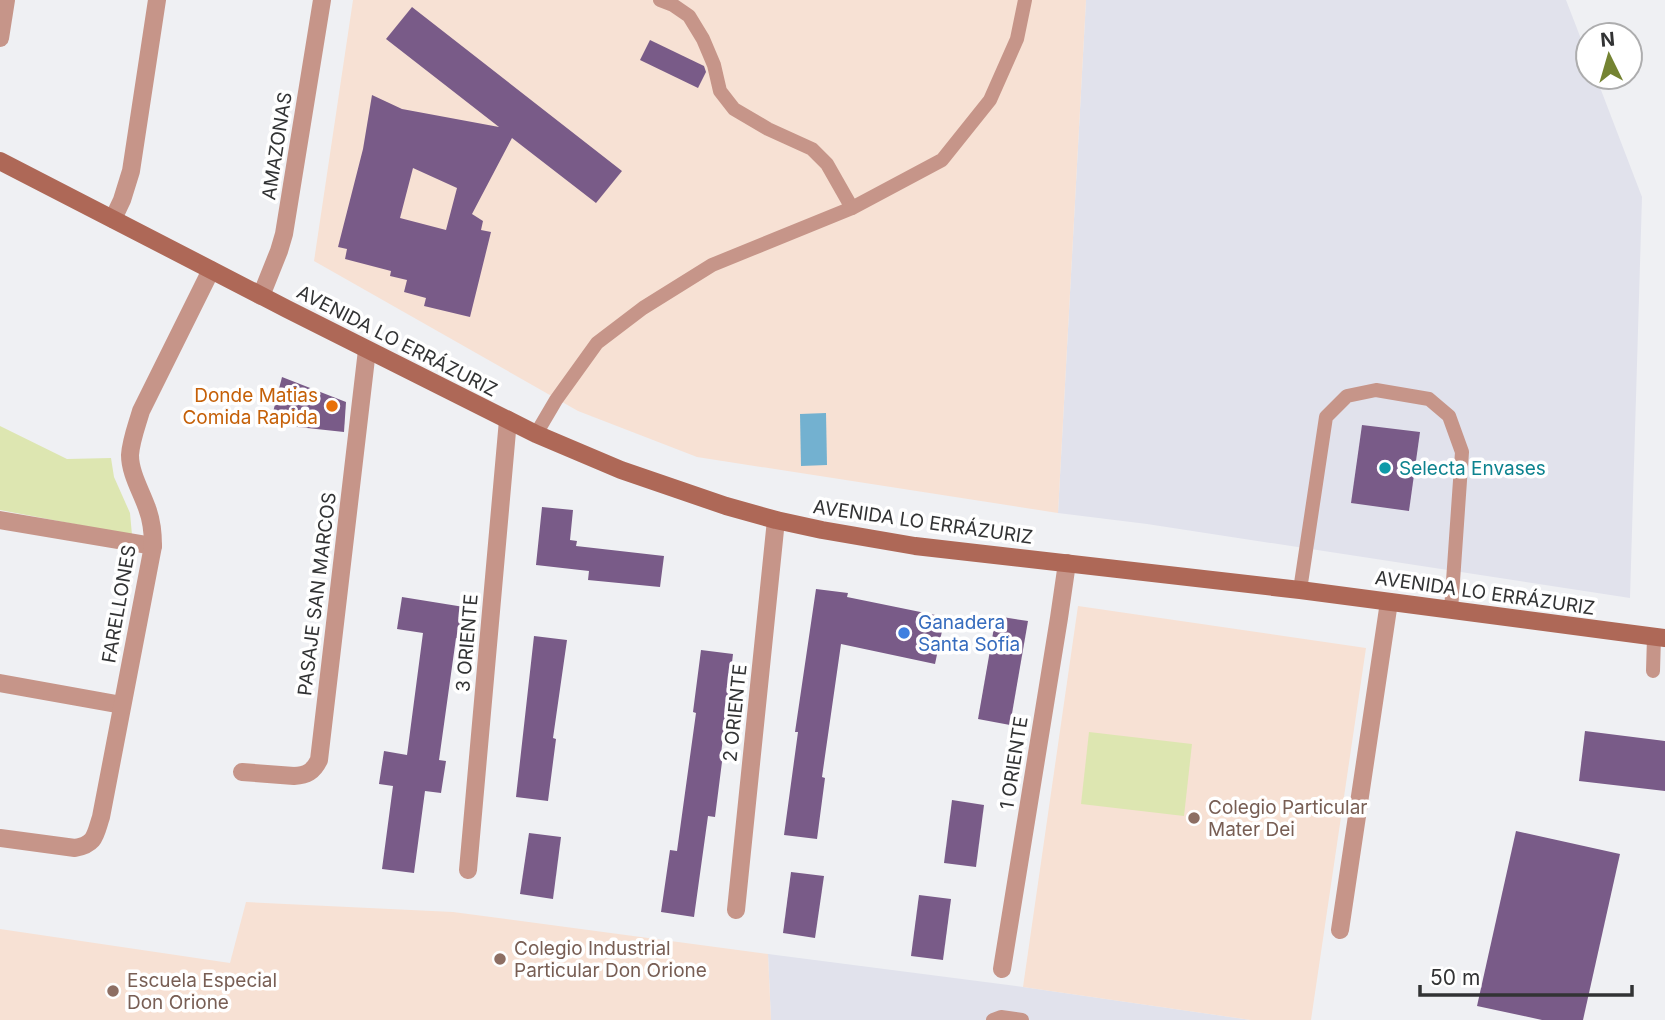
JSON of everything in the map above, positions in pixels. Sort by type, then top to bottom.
[{"type":"main road","name":"AVENIDA LO ERRÁZURIZ","points":[[0,161],[536,435],[621,470],[726,506],[775,520],[869,539],[1300,590],[1659,637]]},
{"type":"street","points":[[0,38],[6,0]]},
{"type":"street","points":[[113,219],[131,172],[157,0]]},
{"type":"street","name":"AMAZONAS","points":[[261,296],[284,234],[323,0]]},
{"type":"street","name":"FARELLONES","points":[[0,838],[75,848],[87,845],[94,837],[101,817],[153,546],[153,527],[134,476],[130,456],[134,435],[141,411],[211,270]]},
{"type":"street","name":"PASAJE SAN MARCOS","points":[[242,772],[302,776],[310,773],[319,760],[367,350]]},
{"type":"street","name":"3 ORIENTE","points":[[468,870],[508,420]]},
{"type":"street","points":[[0,520],[153,546]]},
{"type":"street","name":"2 ORIENTE","points":[[736,910],[775,520]]},
{"type":"street","name":"1 ORIENTE","points":[[1002,968],[1067,563]]},
{"type":"street","points":[[1340,930],[1389,602]]},
{"type":"street","points":[[0,683],[122,705]]},
{"type":"lane","points":[[660,0],[689,16],[714,65],[720,91],[734,109],[811,149],[827,164],[852,208]]},
{"type":"lane","points":[[536,435],[556,400],[597,343],[643,307],[712,265],[852,208],[942,160],[990,100],[1017,39],[1025,0]]},
{"type":"lane","points":[[1300,590],[1326,417],[1347,396],[1376,390],[1429,399],[1449,415],[1462,452],[1451,610]]},
{"type":"lane","points":[[1653,671],[1659,637]]},
{"type":"lane","points":[[993,1020],[1001,1017],[1022,1020]]},
{"type":"shaded area","points":[[353,0],[1086,0],[1058,513],[697,457],[578,411],[314,261]]},
{"type":"shaded area","points":[[1086,0],[1566,0],[1574,21],[1574,91],[1601,91],[1642,197],[1630,598],[1147,524],[1058,513]]},
{"type":"shaded area","name":"Colegio Particular Mater Dei","points":[[1078,606],[1366,648],[1311,1020],[1251,1020],[1023,987]]},
{"type":"shaded area","name":"Colegio Industrial Particular Don Orione","points":[[246,902],[453,912],[768,954],[771,1020],[0,1020],[0,929],[230,963]]},
{"type":"shaded area","points":[[768,954],[1023,987],[1251,1020],[771,1020]]},
{"type":"green space","points":[[0,426],[67,459],[111,458],[114,477],[130,513],[132,535],[0,510]]},
{"type":"green space","points":[[1089,732],[1192,744],[1184,816],[1081,804]]},
{"type":"water","points":[[826,413],[827,465],[801,466],[800,414]]},
{"type":"building","points":[[412,7],[622,171],[596,203],[512,138],[472,214],[483,221],[481,230],[491,232],[470,317],[424,306],[426,298],[404,292],[407,280],[390,276],[391,271],[345,259],[347,249],[338,247],[363,149],[372,95],[402,109],[499,127],[386,39]],"holes":[[[413,168],[457,188],[446,230],[400,218]]]},
{"type":"building","points":[[650,40],[704,66],[706,72],[698,88],[640,60]]},
{"type":"building","points":[[282,377],[346,402],[344,432],[270,424]]},
{"type":"building","name":"Selecta Envases","points":[[1362,425],[1420,432],[1409,511],[1351,503]]},
{"type":"building","points":[[542,507],[573,510],[570,540],[577,541],[576,546],[664,556],[660,587],[588,580],[589,571],[536,565]]},
{"type":"building","points":[[816,589],[848,593],[847,597],[945,617],[935,664],[841,644],[822,777],[825,778],[817,839],[784,835],[798,732],[795,732]]},
{"type":"building","points":[[402,597],[464,607],[459,639],[456,638],[439,760],[446,761],[441,793],[425,791],[414,873],[382,869],[393,786],[379,784],[384,751],[407,755],[423,633],[397,629]]},
{"type":"building","points":[[996,616],[1028,621],[1010,725],[978,719]]},
{"type":"building","points":[[534,636],[567,640],[553,738],[556,739],[548,801],[516,797]]},
{"type":"building","points":[[701,650],[733,654],[715,817],[708,816],[694,917],[661,912],[670,850],[677,851],[696,713],[693,712]]},
{"type":"building","points":[[1585,731],[1665,741],[1665,791],[1579,781]]},
{"type":"building","points":[[952,800],[984,805],[976,867],[944,863]]},
{"type":"building","points":[[1516,831],[1620,854],[1583,1020],[1542,1020],[1477,1006]]},
{"type":"building","points":[[529,833],[561,837],[553,899],[520,894]]},
{"type":"building","points":[[791,872],[824,876],[815,938],[783,933]]},
{"type":"building","points":[[919,895],[951,899],[943,960],[911,956]]},
{"type":"place","name":"Donde Matias Comida Rapida","points":[[332,406]]},
{"type":"place","name":"Selecta Envases","points":[[1385,468]]},
{"type":"place","name":"Ganadera Santa Sofia","points":[[904,633]]},
{"type":"place","name":"Colegio Particular Mater Dei","points":[[1194,818]]},
{"type":"place","name":"Colegio Industrial Particular Don Orione","points":[[500,959]]},
{"type":"place","name":"Escuela Especial Don Orione","points":[[113,991]]}]
